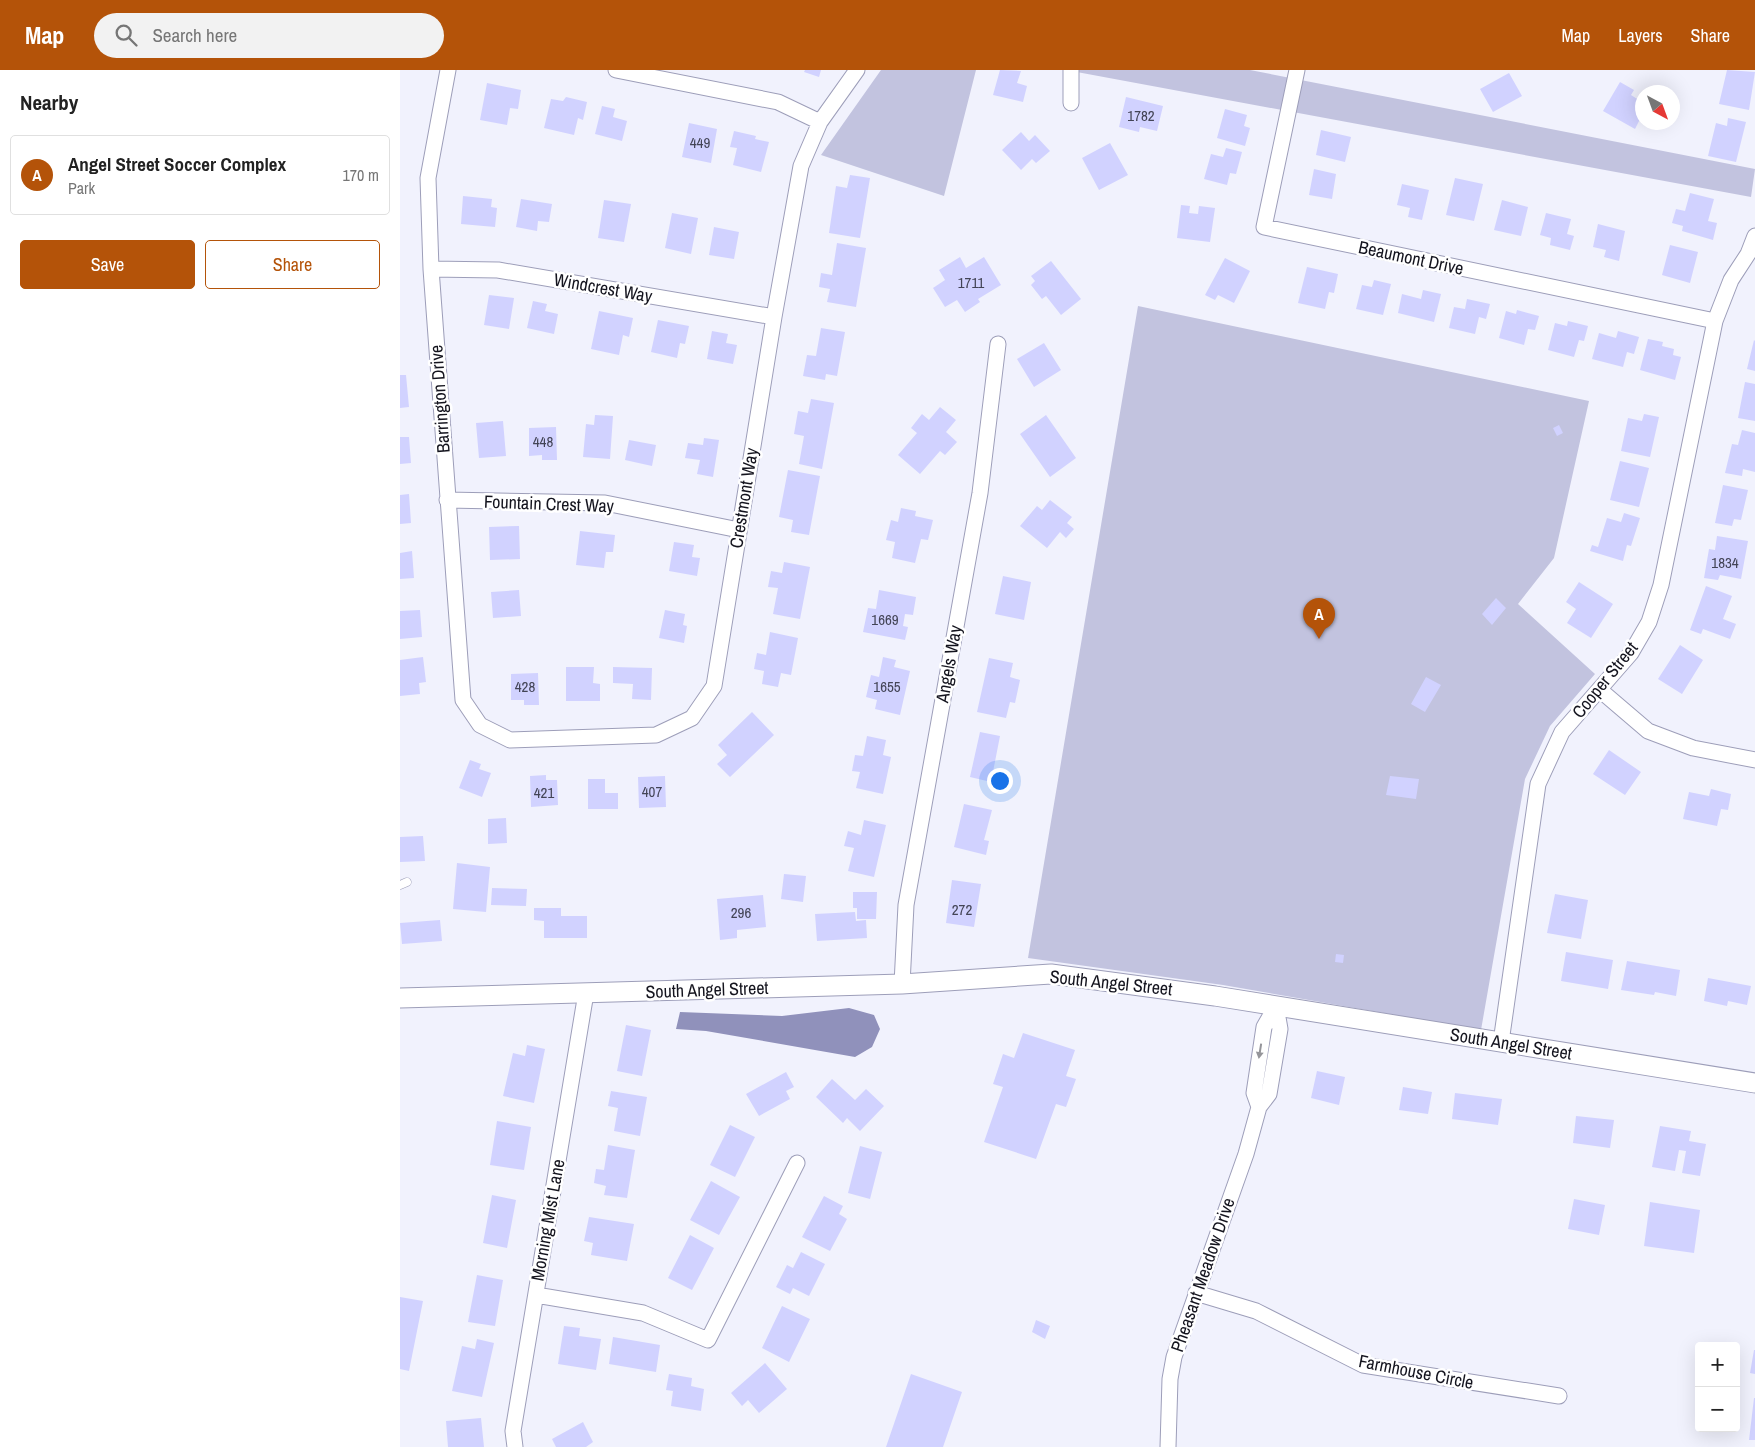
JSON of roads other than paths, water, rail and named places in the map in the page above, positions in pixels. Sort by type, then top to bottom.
[{"type":"street","name":"Barrington Drive","points":[[448,70],[428,178],[431,269],[463,700],[480,725]]},
{"type":"street","points":[[616,70],[778,102],[820,122]]},
{"type":"street","name":"Crestmont Way","points":[[480,725],[510,740],[656,735],[692,718],[714,686],[774,317],[801,166],[820,122],[857,70]]},
{"type":"street","points":[[1071,70],[1071,103]]},
{"type":"street","name":"Beaumont Drive","points":[[1297,70],[1264,227],[1715,321]]},
{"type":"street","name":"Cooper Street","points":[[1501,1042],[1538,784],[1562,732],[1631,653],[1649,622],[1661,585],[1715,321],[1731,280],[1748,254],[1755,236]]},
{"type":"street","name":"Windcrest Way","points":[[431,269],[498,270],[774,317]]},
{"type":"street","name":"Angels Way","points":[[902,984],[906,905],[980,493],[998,344]]},
{"type":"street","name":"Fountain Crest Way","points":[[447,500],[606,503],[739,530]]},
{"type":"street","points":[[1600,690],[1648,731],[1693,748],[1755,760]]},
{"type":"street","name":"South Angel Street","points":[[400,998],[902,984],[1051,974],[1133,984],[1276,1006],[1755,1083]]},
{"type":"street","name":"Morning Mist Lane","points":[[515,1447],[513,1431],[586,993]]},
{"type":"street","name":"Pheasant Meadow Drive","points":[[1168,1447],[1170,1378],[1174,1357],[1246,1154],[1259,1107],[1269,1094],[1280,1029],[1276,1006]]},
{"type":"street","points":[[536,1295],[643,1313],[708,1340],[797,1163]]},
{"type":"street","name":"Farmhouse Circle","points":[[1196,1292],[1256,1311],[1363,1365],[1559,1396]]},
{"type":"place","name":"Angel Street Soccer Complex","points":[[1319,639]]}]
